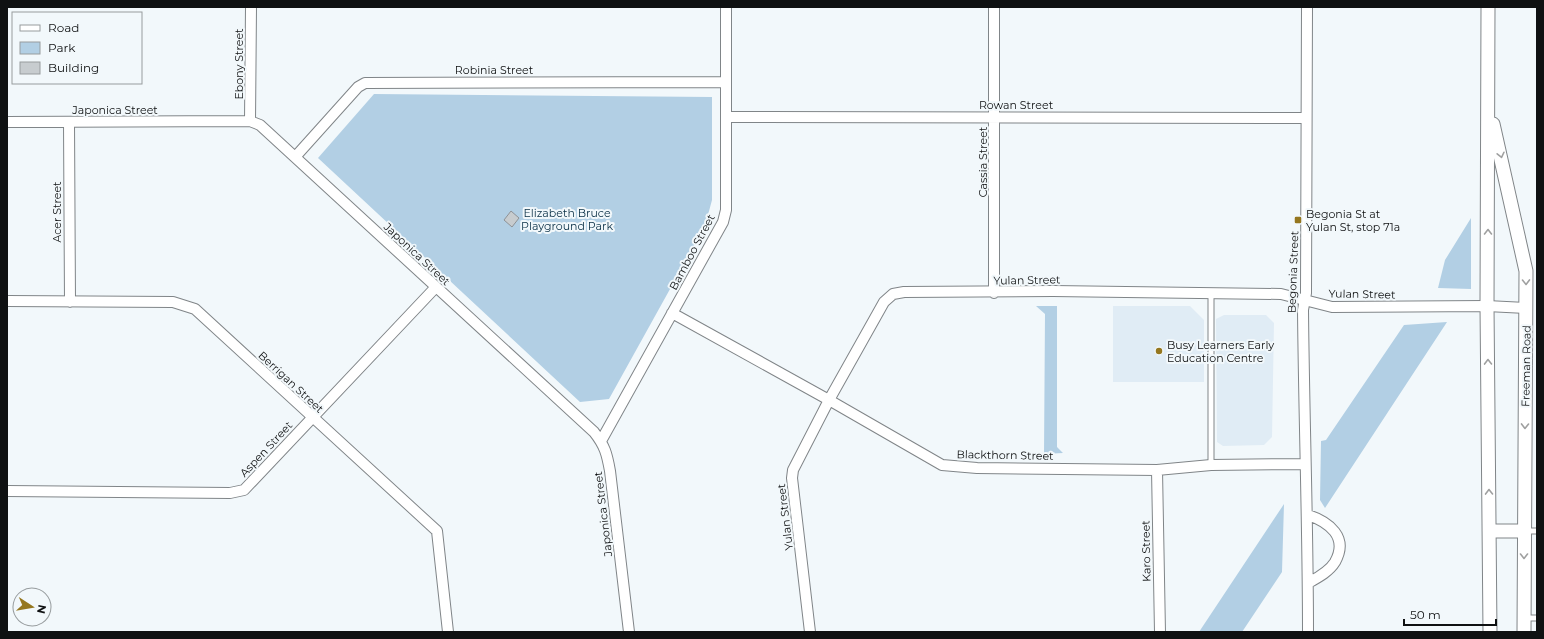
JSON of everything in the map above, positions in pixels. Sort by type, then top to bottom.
[{"type":"street","name":"Ebony Street","points":[[250,121],[251,7]]},
{"type":"street","name":"Bamboo Street","points":[[601,441],[723,222],[726,210],[726,7]]},
{"type":"street","name":"Cassia Street","points":[[994,7],[994,292]]},
{"type":"street","name":"Begonia Street","points":[[1307,7],[1305,300],[1303,310],[1305,464],[1308,514],[1308,632]]},
{"type":"street","name":"Freeman Road","points":[[1488,7],[1487,306],[1490,632]]},
{"type":"street","name":"Robinia Street","points":[[296,156],[358,87],[365,83],[725,82]]},
{"type":"street","name":"Freeman Road","points":[[1488,103],[1525,264],[1531,531],[1530,618],[1524,632]]},
{"type":"street","name":"Rowan Street","points":[[726,117],[1306,118]]},
{"type":"street","name":"Japonica Street","points":[[7,122],[250,121],[260,125],[296,156],[435,288],[589,427],[601,441],[606,449],[610,471],[629,632]]},
{"type":"street","name":"Acer Street","points":[[69,122],[70,302]]},
{"type":"street","name":"Aspen Street","points":[[7,491],[230,493],[244,490],[257,478],[311,417],[435,288]]},
{"type":"street","name":"Yulan Street","points":[[810,632],[792,478],[796,462],[829,400],[884,302],[893,294],[904,292],[1053,291],[1281,294],[1332,307],[1487,306],[1526,308]]},
{"type":"street","name":"Berrigan Street","points":[[7,301],[173,302],[195,309],[437,532],[448,632]]},
{"type":"street","name":"Blackthorn Street","points":[[672,313],[829,400],[942,465],[976,468],[1157,470],[1211,466],[1305,464]]},
{"type":"street","name":"Karo Street","points":[[1157,470],[1160,632]]},
{"type":"street","points":[[1308,514],[1324,520],[1337,533],[1339,549],[1335,562],[1328,571],[1308,583]]},
{"type":"street","points":[[1489,531],[1531,531]]},
{"type":"lane","points":[[1211,294],[1211,466]]},
{"type":"shaded area","name":"Busy Learners Early Education Centre","points":[[1113,306],[1190,306],[1204,320],[1204,382],[1113,382]]},
{"type":"shaded area","points":[[1224,315],[1266,315],[1274,323],[1272,437],[1264,445],[1223,446],[1217,442],[1216,319]]},
{"type":"green space","name":"Elizabeth Bruce Playground Park","points":[[374,94],[712,97],[712,200],[705,226],[609,399],[580,402],[318,158]]},
{"type":"green space","points":[[1471,218],[1471,289],[1438,288],[1445,260]]},
{"type":"green space","points":[[1036,306],[1057,306],[1057,447],[1063,453],[1044,454],[1045,314]]},
{"type":"green space","points":[[1447,322],[1325,508],[1320,500],[1321,441],[1326,440],[1404,325]]},
{"type":"green space","points":[[1284,504],[1282,572],[1242,632],[1199,632]]},
{"type":"building","points":[[511,211],[519,218],[512,227],[504,220]]},
{"type":"place","name":"Begonia St at Yulan St, stop 71a","points":[[1298,220]]},
{"type":"place","name":"Busy Learners Early Education Centre","points":[[1159,351]]}]
